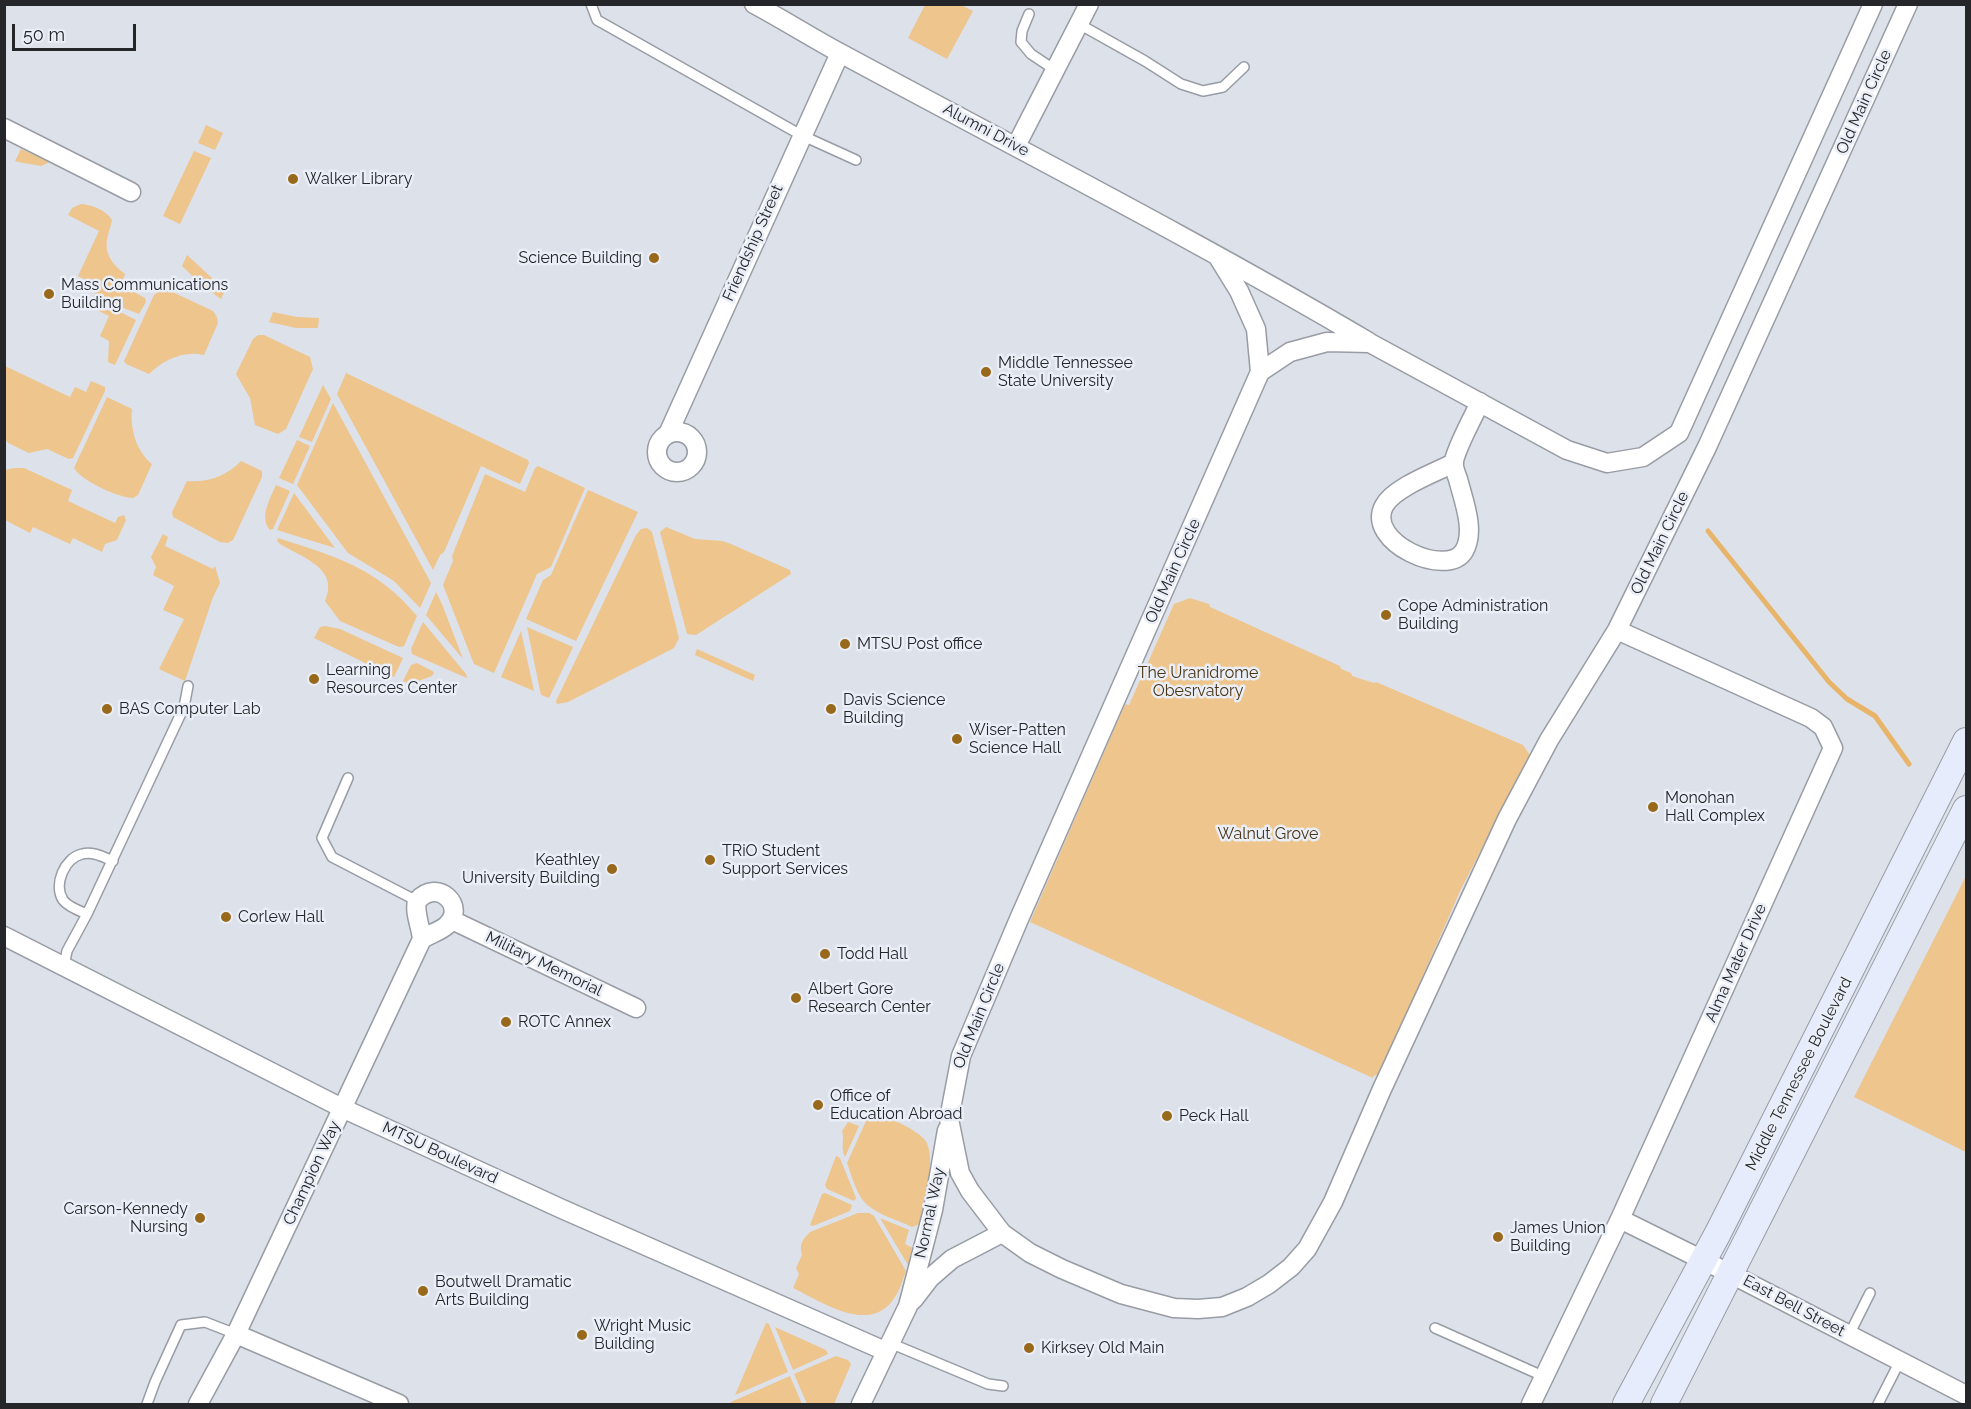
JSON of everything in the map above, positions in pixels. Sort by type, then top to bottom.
[{"type":"main road","name":"Middle Tennessee Boulevard","points":[[1626,1404],[1704,1260],[1966,741]]},
{"type":"main road","name":"Middle Tennessee Boulevard","points":[[1664,1404],[1964,822]]},
{"type":"street","points":[[1016,146],[1089,4]]},
{"type":"street","name":"Old Main Circle","points":[[1679,433],[1873,4]]},
{"type":"street","name":"Old Main Circle","points":[[1260,372],[961,1056],[949,1119],[960,1173],[970,1191],[1002,1233],[1030,1253],[1121,1294],[1174,1308],[1198,1310],[1222,1307],[1247,1297],[1291,1267],[1307,1249],[1333,1202],[1382,1089],[1507,819],[1549,740],[1617,630],[1707,447],[1908,4]]},
{"type":"street","name":"Alumni Drive","points":[[758,5],[840,53],[1218,255],[1370,343]]},
{"type":"street","name":"Friendship Street","points":[[668,434],[801,135],[840,53]]},
{"type":"street","points":[[4,128],[131,192]]},
{"type":"street","points":[[1218,255],[1239,291],[1256,329],[1260,372],[1290,352],[1327,342],[1370,343],[1567,450],[1607,463],[1643,458],[1679,433],[1707,447]]},
{"type":"street","points":[[1454,463],[1392,496],[1384,506],[1381,515],[1387,536],[1396,544],[1436,562],[1457,557],[1464,552],[1467,543],[1467,515],[1454,463],[1480,402]]},
{"type":"street","name":"Alma Mater Drive","points":[[1531,1404],[1620,1220],[1833,748],[1823,727],[1810,718],[1617,630]]},
{"type":"street","points":[[1931,812],[1964,822]]},
{"type":"street","points":[[441,892],[451,901],[454,913],[452,920],[443,928],[422,939],[410,897],[441,892]]},
{"type":"street","name":"Military Memorial","points":[[452,920],[640,1004]]},
{"type":"street","name":"MTSU Boulevard","points":[[4,936],[342,1108],[573,1214],[888,1347]]},
{"type":"street","name":"Champion Way","points":[[198,1404],[237,1334],[422,939]]},
{"type":"street","name":"Normal Way","points":[[861,1404],[908,1306],[933,1210],[949,1119]]},
{"type":"street","name":"East Bell Street","points":[[1620,1220],[1704,1260],[1966,1395]]},
{"type":"street","name":"Normal Way","points":[[908,1306],[930,1278],[952,1259],[1002,1233]]},
{"type":"street","points":[[237,1334],[399,1404]]},
{"type":"lane","points":[[591,4],[597,20],[801,135],[856,160]]},
{"type":"lane","points":[[1029,14],[1022,31],[1021,42],[1031,54],[1055,70]]},
{"type":"lane","points":[[1078,24],[1181,84],[1203,91],[1223,87],[1244,67]]},
{"type":"lane","points":[[64,966],[67,951],[113,861],[184,707],[188,686]]},
{"type":"lane","points":[[348,778],[322,838],[332,857],[410,897]]},
{"type":"lane","points":[[87,914],[69,905],[63,899],[60,882],[63,870],[70,860],[81,854],[93,853],[113,861]]},
{"type":"lane","points":[[1850,1335],[1870,1293]]},
{"type":"lane","points":[[147,1404],[181,1325],[205,1322],[237,1334]]},
{"type":"lane","points":[[1435,1328],[1545,1377]]},
{"type":"lane","points":[[888,1347],[988,1384],[1003,1386]]},
{"type":"lane","points":[[1878,1404],[1900,1361]]},
{"type":"green space","points":[[925,5],[961,5],[973,11],[947,59],[908,38]]},
{"type":"green space","points":[[206,125],[223,133],[215,150],[198,143]]},
{"type":"green space","points":[[21,149],[50,162],[41,166],[15,161]]},
{"type":"green space","points":[[194,151],[211,158],[180,224],[163,216]]},
{"type":"green space","points":[[81,204],[106,213],[112,220],[107,241],[108,253],[116,266],[125,274],[121,285],[145,298],[146,302],[139,314],[103,300],[91,302],[98,286],[78,276],[99,231],[68,215],[72,208]]},
{"type":"green space","points":[[187,255],[225,290],[221,299],[204,287],[182,266]]},
{"type":"green space","points":[[164,288],[213,311],[218,323],[204,355],[189,354],[174,357],[149,374],[124,361],[154,295]]},
{"type":"green space","points":[[100,305],[108,306],[136,320],[115,365],[108,362],[109,341],[100,336],[109,316],[93,308]]},
{"type":"green space","points":[[273,312],[297,317],[319,318],[318,328],[296,328],[269,322]]},
{"type":"green space","points":[[258,335],[264,335],[310,357],[313,369],[286,429],[278,434],[255,425],[250,398],[236,374],[253,339]]},
{"type":"green space","points":[[5,366],[70,397],[75,387],[86,392],[91,381],[105,387],[73,458],[69,459],[47,449],[29,453],[8,443],[4,438]]},
{"type":"green space","points":[[346,373],[528,460],[529,463],[520,484],[481,466],[444,552],[440,555],[433,570],[337,394]]},
{"type":"green space","points":[[323,385],[331,399],[312,442],[299,437]]},
{"type":"green space","points":[[107,397],[132,409],[135,439],[146,459],[152,464],[138,495],[133,498],[100,488],[84,478],[74,468]]},
{"type":"green space","points":[[333,403],[431,583],[420,608],[394,581],[348,553],[297,485]]},
{"type":"green space","points":[[297,440],[310,446],[293,484],[279,478]]},
{"type":"green space","points":[[241,461],[262,471],[262,477],[233,540],[228,543],[220,542],[173,517],[172,512],[187,481],[202,481],[216,477],[229,471]]},
{"type":"green space","points":[[538,466],[585,488],[551,567],[537,574],[494,673],[474,664],[443,585],[453,561],[452,556],[485,474],[525,492]]},
{"type":"green space","points":[[24,468],[72,490],[68,501],[115,523],[118,517],[124,515],[126,520],[117,540],[105,544],[102,552],[73,538],[70,544],[33,527],[30,533],[5,520],[5,470]]},
{"type":"green space","points":[[276,485],[290,491],[273,529],[270,530],[265,514]]},
{"type":"green space","points":[[588,490],[638,512],[576,641],[526,619],[543,580],[551,575]]},
{"type":"green space","points":[[294,493],[335,548],[277,530]]},
{"type":"green space","points":[[666,527],[695,539],[731,544],[790,570],[791,574],[696,635],[687,634],[660,532]]},
{"type":"green space","points":[[647,528],[652,532],[679,638],[674,648],[568,702],[557,704],[556,701],[636,535],[641,529]]},
{"type":"green space","points":[[163,534],[168,537],[165,546],[213,569],[215,566],[220,583],[213,597],[185,681],[159,669],[184,619],[163,610],[174,586],[153,575],[156,567],[151,557]]},
{"type":"green space","points":[[278,538],[354,566],[402,599],[417,616],[404,646],[399,647],[340,621],[325,601],[328,590],[323,572],[307,559],[280,544],[277,541]]},
{"type":"green space","points":[[436,592],[442,604],[463,659],[426,615]]},
{"type":"green space","name":"Walnut Grove","points":[[1190,598],[1209,604],[1210,607],[1340,666],[1352,676],[1376,682],[1523,745],[1530,755],[1460,891],[1380,1074],[1373,1078],[1030,922],[1125,704],[1129,705],[1174,604]]},
{"type":"green space","points":[[423,622],[467,678],[412,654],[411,649]]},
{"type":"green space","points":[[320,627],[340,629],[403,658],[394,677],[314,638]]},
{"type":"green space","points":[[527,627],[573,647],[549,698],[541,695]]},
{"type":"green space","points":[[521,631],[534,691],[501,677]]},
{"type":"green space","points":[[697,649],[755,675],[753,681],[695,655]]},
{"type":"green space","points":[[417,663],[434,672],[432,676],[410,684],[403,681],[411,665]]},
{"type":"green space","points":[[1966,876],[1966,1152],[1854,1097]]},
{"type":"green space","points":[[871,1110],[913,1130],[924,1139],[928,1146],[929,1180],[920,1224],[912,1227],[872,1209],[862,1199],[855,1186],[847,1163]]},
{"type":"green space","points":[[848,1122],[859,1126],[845,1157],[842,1131]]},
{"type":"green space","points":[[836,1156],[840,1158],[856,1198],[854,1201],[827,1189],[825,1185]]},
{"type":"green space","points":[[825,1193],[852,1205],[850,1211],[813,1226],[810,1225],[822,1194]]},
{"type":"green space","points":[[858,1213],[869,1213],[874,1216],[906,1271],[895,1297],[885,1308],[873,1314],[860,1315],[846,1312],[793,1288],[799,1274],[796,1268],[802,1255],[801,1245],[807,1235]]},
{"type":"green space","points":[[880,1218],[909,1230],[905,1244],[913,1248],[908,1265]]},
{"type":"green space","points":[[766,1323],[769,1324],[788,1372],[735,1395]]},
{"type":"green space","points":[[775,1327],[826,1350],[828,1354],[793,1370]]},
{"type":"green space","points":[[836,1356],[848,1360],[851,1364],[834,1404],[807,1404],[794,1374]]},
{"type":"green space","points":[[790,1376],[802,1404],[730,1404],[731,1402]]},
{"type":"waterway","points":[[1708,531],[1829,682],[1847,699],[1875,716],[1909,764]]},
{"type":"place","name":"Walker Library","points":[[293,179]]},
{"type":"place","name":"Science Building","points":[[654,258]]},
{"type":"place","name":"Mass Communications Building","points":[[49,294]]},
{"type":"place","name":"Middle Tennessee State University","points":[[986,372]]},
{"type":"place","name":"Cope Administration Building","points":[[1386,615]]},
{"type":"place","name":"MTSU Post office","points":[[845,644]]},
{"type":"place","name":"Learning Resources Center","points":[[314,679]]},
{"type":"place","name":"BAS Computer Lab","points":[[107,709]]},
{"type":"place","name":"Davis Science Building","points":[[831,709]]},
{"type":"place","name":"Wiser-Patten Science Hall","points":[[957,739]]},
{"type":"place","name":"Monohan Hall Complex","points":[[1653,807]]},
{"type":"place","name":"TRiO Student Support Services","points":[[710,860]]},
{"type":"place","name":"Keathley University Building","points":[[612,869]]},
{"type":"place","name":"Corlew Hall","points":[[226,917]]},
{"type":"place","name":"Todd Hall","points":[[825,954]]},
{"type":"place","name":"Albert Gore Research Center","points":[[796,998]]},
{"type":"place","name":"ROTC Annex","points":[[506,1022]]},
{"type":"place","name":"Office of Education Abroad","points":[[818,1105]]},
{"type":"place","name":"Peck Hall","points":[[1167,1116]]},
{"type":"place","name":"Carson-Kennedy Nursing","points":[[200,1218]]},
{"type":"place","name":"James Union Building","points":[[1498,1237]]},
{"type":"place","name":"Boutwell Dramatic Arts Building","points":[[423,1291]]},
{"type":"place","name":"Wright Music Building","points":[[582,1335]]},
{"type":"place","name":"Kirksey Old Main","points":[[1029,1348]]},
{"type":"park label","name":"The Uranidrome Obesrvatory","points":[[1198,682]]}]
